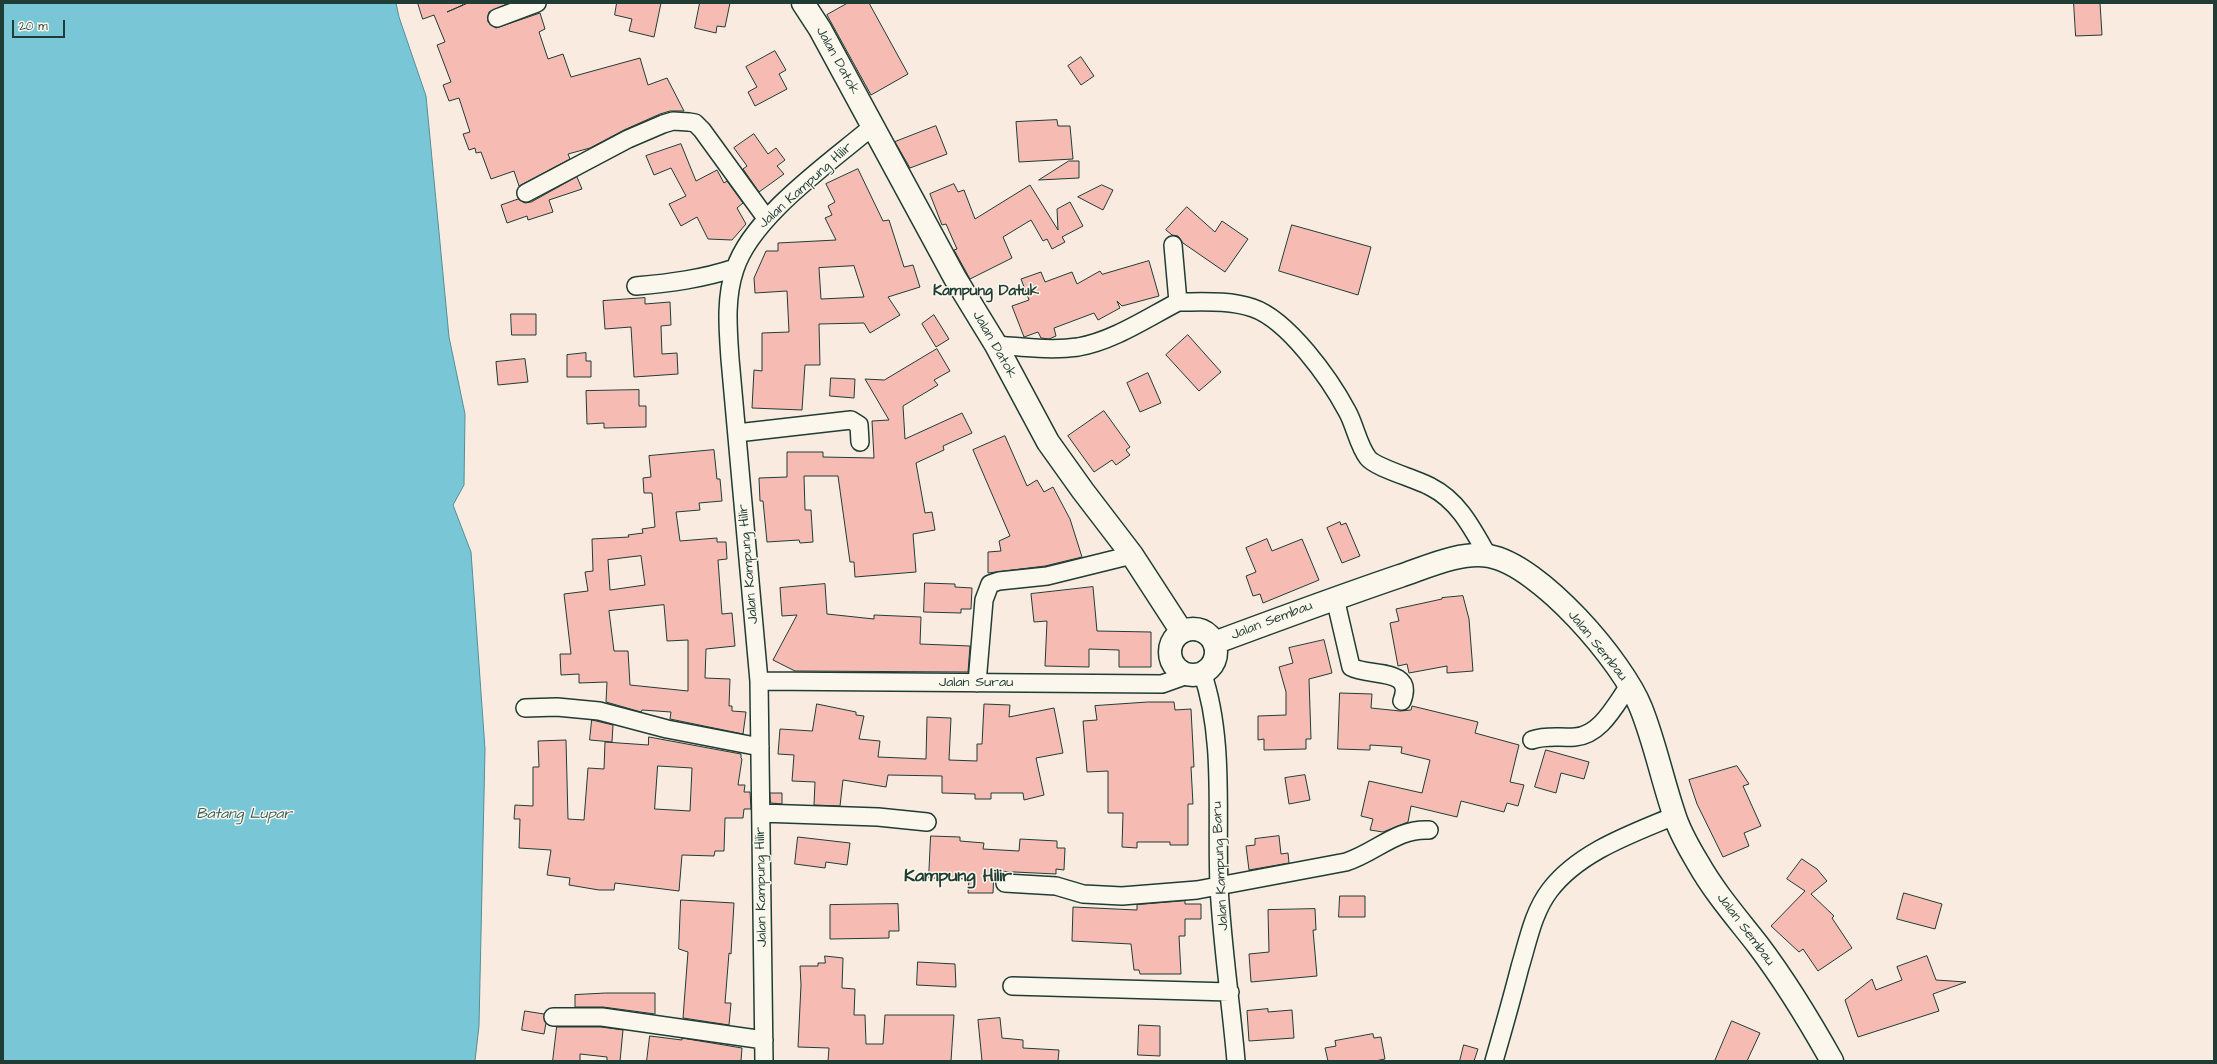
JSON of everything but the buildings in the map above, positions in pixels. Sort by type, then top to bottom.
[{"type":"main road","name":"Jalan Datok","points":[[803,3],[820,29],[955,278],[996,345],[1048,442],[1132,555],[1182,632]]},
{"type":"main road","name":"Jalan Sembau","points":[[1214,643],[1335,598],[1447,561],[1488,556],[1507,561],[1530,574],[1555,595],[1622,672],[1641,707],[1674,816],[1698,862],[1717,892],[1759,946],[1804,1010],[1832,1061]]},
{"type":"main road","points":[[1197,629],[1204,632],[1214,643],[1215,658],[1212,665],[1196,673],[1179,669],[1171,657],[1172,642],[1182,632],[1197,629]]},
{"type":"street","points":[[497,18],[537,3]]},
{"type":"street","points":[[526,194],[628,138],[673,122],[689,122],[695,123],[702,130],[766,218]]},
{"type":"street","name":"Jalan Kampung Hilir","points":[[764,1061],[759,681],[727,318],[730,290],[735,268],[743,252],[766,218],[873,126]]},
{"type":"street","points":[[1173,245],[1178,302]]},
{"type":"street","points":[[636,286],[680,282],[710,276],[735,268]]},
{"type":"street","points":[[996,345],[1054,349],[1078,347],[1119,333],[1178,302],[1220,302],[1239,305],[1267,314],[1286,329],[1317,366],[1347,411],[1368,458],[1377,465],[1432,488],[1451,501],[1469,523],[1488,556]]},
{"type":"street","points":[[737,433],[851,420],[858,425],[860,442]]},
{"type":"street","points":[[978,683],[984,600],[990,584],[999,581],[1047,576],[1132,555]]},
{"type":"street","points":[[1335,598],[1351,667],[1396,678],[1404,685],[1405,690],[1402,701]]},
{"type":"street","name":"Jalan Surau","points":[[759,681],[1162,684],[1196,673]]},
{"type":"street","name":"Jalan Kampung Baru","points":[[1196,673],[1210,697],[1213,714],[1217,790],[1219,886],[1236,1061]]},
{"type":"street","points":[[1532,740],[1550,735],[1574,737],[1595,731],[1629,686]]},
{"type":"street","points":[[525,708],[557,707],[599,711],[667,729],[760,747]]},
{"type":"street","points":[[761,813],[878,817],[927,822]]},
{"type":"street","points":[[1494,1061],[1533,922],[1550,890],[1561,878],[1584,860],[1622,838],[1674,816]]},
{"type":"street","points":[[1005,882],[1056,886],[1083,894],[1122,896],[1197,890],[1346,862],[1368,853],[1388,840],[1418,830],[1429,830]]},
{"type":"street","points":[[1012,986],[1230,992]]},
{"type":"street","points":[[553,1017],[602,1017],[764,1040]]},
{"type":"water","name":"Batang Lupar","points":[[3,3],[396,3],[399,17],[426,96],[449,337],[465,414],[464,485],[453,505],[471,552],[485,749],[479,1026],[475,1061],[3,1061]]},
{"type":"district","name":"Kampung Datuk","points":[[986,292]]},
{"type":"district","name":"Kampung Hilir","points":[[958,877]]}]
